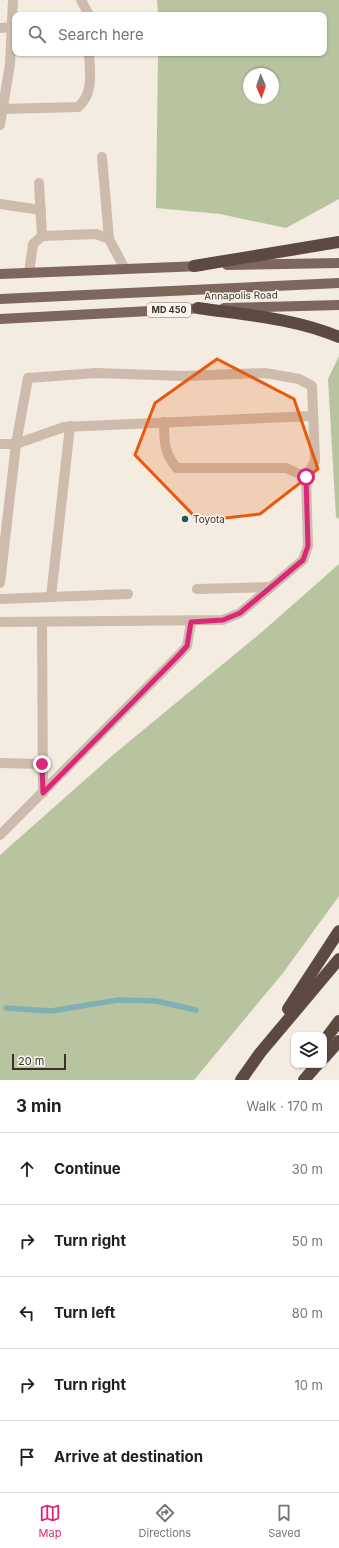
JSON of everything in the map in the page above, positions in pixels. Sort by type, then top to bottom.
[{"type":"highway","points":[[194,266],[339,242]]},
{"type":"highway","points":[[198,308],[290,321],[321,330],[339,338]]},
{"type":"highway","points":[[241,1080],[339,931]]},
{"type":"highway","points":[[260,1053],[339,959]]},
{"type":"highway","points":[[327,1037],[339,1021]]},
{"type":"highway","points":[[327,1055],[339,1041]]},
{"type":"highway","points":[[296,1080],[304,1068]]},
{"type":"highway","points":[[304,1080],[314,1068]]},
{"type":"main road","points":[[0,274],[194,266],[339,263]]},
{"type":"main road","points":[[0,299],[339,283]]},
{"type":"main road","name":"Annapolis Road","points":[[0,319],[198,308],[339,304]]},
{"type":"street","points":[[13,0],[13,12]]},
{"type":"street","points":[[81,0],[87,12]]},
{"type":"street","points":[[0,28],[12,27],[10,64],[0,125]]},
{"type":"street","points":[[2,110],[78,107],[86,101],[90,86],[89,56]]},
{"type":"street","points":[[102,157],[109,239],[125,269]]},
{"type":"street","points":[[39,183],[42,236]]},
{"type":"street","points":[[0,204],[41,210]]},
{"type":"street","points":[[29,273],[33,244],[42,236],[96,234],[109,239]]},
{"type":"street","points":[[0,583],[16,444],[28,378],[96,373],[184,376],[265,373],[300,379],[312,386],[315,462],[306,477],[308,546],[303,560],[240,613],[223,620],[191,622],[0,622]]},
{"type":"street","points":[[0,444],[16,444],[70,426],[312,416]]},
{"type":"street","points":[[164,422],[165,450],[170,460],[177,468],[286,468],[306,477]]},
{"type":"street","points":[[50,597],[70,426]]},
{"type":"street","points":[[197,589],[270,587]]},
{"type":"street","points":[[0,599],[128,594]]},
{"type":"street","points":[[0,835],[187,646],[191,622]]},
{"type":"street","points":[[42,623],[43,793]]},
{"type":"street","points":[[0,763],[42,764]]},
{"type":"highlighted area","points":[[217,359],[294,399],[318,469],[260,514],[199,521],[135,455],[155,403]]},
{"type":"green space","points":[[157,0],[339,0],[339,199],[286,228],[220,214],[156,208],[158,56],[327,56],[327,12],[158,12]]},
{"type":"green space","points":[[339,356],[339,519],[336,517],[328,379]]},
{"type":"green space","points":[[339,564],[339,896],[283,973],[194,1080],[0,1080],[0,855],[113,755],[263,631]]},
{"type":"waterway","points":[[6,1008],[51,1011],[118,1000],[156,1001],[196,1010]]},
{"type":"place","name":"Toyota","points":[[185,519]]},
{"type":"route","points":[[42,764],[43,793],[187,646],[191,622],[223,620],[240,613],[303,560],[308,546],[306,477]]}]
